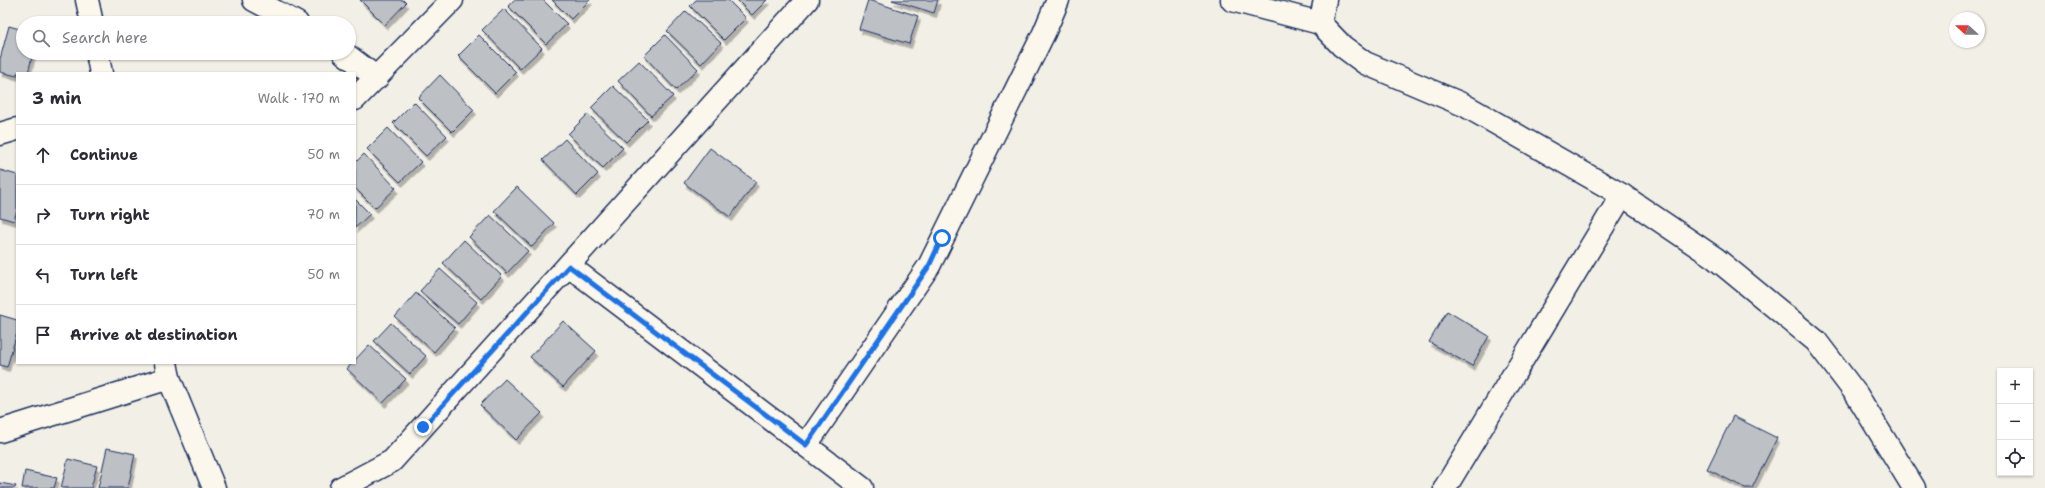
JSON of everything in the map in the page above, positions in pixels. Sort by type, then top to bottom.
[{"type":"street","points":[[87,0],[90,16]]},
{"type":"street","points":[[254,0],[284,16]]},
{"type":"street","points":[[356,98],[452,0]]},
{"type":"street","points":[[341,488],[392,462],[807,0]]},
{"type":"street","points":[[806,445],[929,266],[1044,33],[1058,0]]},
{"type":"street","points":[[1232,0],[1320,23],[1342,46],[1366,63],[1464,105],[1622,195],[1715,258],[1816,341],[1857,394],[1914,488]]},
{"type":"street","points":[[1320,23],[1325,0]]},
{"type":"street","points":[[98,60],[101,72]]},
{"type":"street","points":[[353,60],[377,78]]},
{"type":"street","points":[[0,134],[16,129]]},
{"type":"street","points":[[1445,488],[1622,195]]},
{"type":"street","points":[[569,266],[862,488]]},
{"type":"street","points":[[0,431],[168,371],[214,488]]},
{"type":"building","points":[[360,0],[403,0],[406,3],[385,25]]},
{"type":"building","points":[[514,0],[543,0],[567,24],[546,44],[508,6]]},
{"type":"building","points":[[552,0],[590,0],[571,19]]},
{"type":"building","points":[[696,0],[728,0],[746,18],[724,40],[690,6]]},
{"type":"building","points":[[737,0],[767,0],[752,15]]},
{"type":"building","points":[[868,0],[918,16],[909,44],[859,29]]},
{"type":"building","points":[[892,0],[938,0],[934,13]]},
{"type":"building","points":[[504,9],[542,48],[520,69],[482,30]]},
{"type":"building","points":[[686,11],[721,43],[701,64],[667,31]]},
{"type":"building","points":[[9,26],[16,28],[16,60],[31,60],[28,72],[16,72],[16,76],[0,72],[0,59]]},
{"type":"building","points":[[479,35],[516,72],[495,93],[458,56]]},
{"type":"building","points":[[665,35],[698,69],[676,90],[644,56]]},
{"type":"building","points":[[639,61],[673,96],[651,116],[618,81]]},
{"type":"building","points":[[440,75],[474,110],[452,132],[418,98]]},
{"type":"building","points":[[613,86],[648,120],[626,142],[591,108]]},
{"type":"building","points":[[414,102],[447,136],[426,156],[393,123]]},
{"type":"building","points":[[588,114],[623,148],[603,168],[568,134]]},
{"type":"building","points":[[388,128],[421,162],[400,182],[367,149]]},
{"type":"building","points":[[565,139],[598,174],[577,195],[543,160]]},
{"type":"building","points":[[710,148],[756,182],[730,217],[684,183]]},
{"type":"building","points":[[364,154],[396,188],[375,208],[356,189],[356,162]]},
{"type":"building","points":[[0,170],[16,175],[16,214],[14,221],[0,217]]},
{"type":"building","points":[[517,187],[554,223],[532,247],[494,211]]},
{"type":"building","points":[[356,200],[370,214],[356,227]]},
{"type":"building","points":[[490,215],[528,251],[507,273],[469,237]]},
{"type":"building","points":[[464,240],[502,276],[481,299],[443,263]]},
{"type":"building","points":[[440,269],[477,302],[458,324],[420,291]]},
{"type":"building","points":[[416,293],[455,328],[434,352],[395,317]]},
{"type":"building","points":[[1447,311],[1489,336],[1472,366],[1429,342]]},
{"type":"building","points":[[0,315],[16,320],[16,336],[7,367],[0,365]]},
{"type":"building","points":[[563,321],[596,351],[563,387],[530,357]]},
{"type":"building","points":[[391,323],[426,356],[410,374],[374,341]]},
{"type":"building","points":[[369,345],[406,379],[383,403],[347,369],[351,364],[356,364],[356,359]]},
{"type":"building","points":[[505,379],[542,413],[516,440],[480,405]]},
{"type":"building","points":[[1733,416],[1777,438],[1752,488],[1745,488],[1707,469]]},
{"type":"building","points":[[107,448],[135,454],[128,488],[98,488]]},
{"type":"building","points":[[68,459],[97,466],[91,488],[61,488]]},
{"type":"building","points":[[25,471],[57,478],[54,488],[22,488]]},
{"type":"building","points":[[0,483],[16,486],[15,488],[0,488]]},
{"type":"route","points":[[423,427],[569,266],[806,445],[929,266],[942,238]]}]
